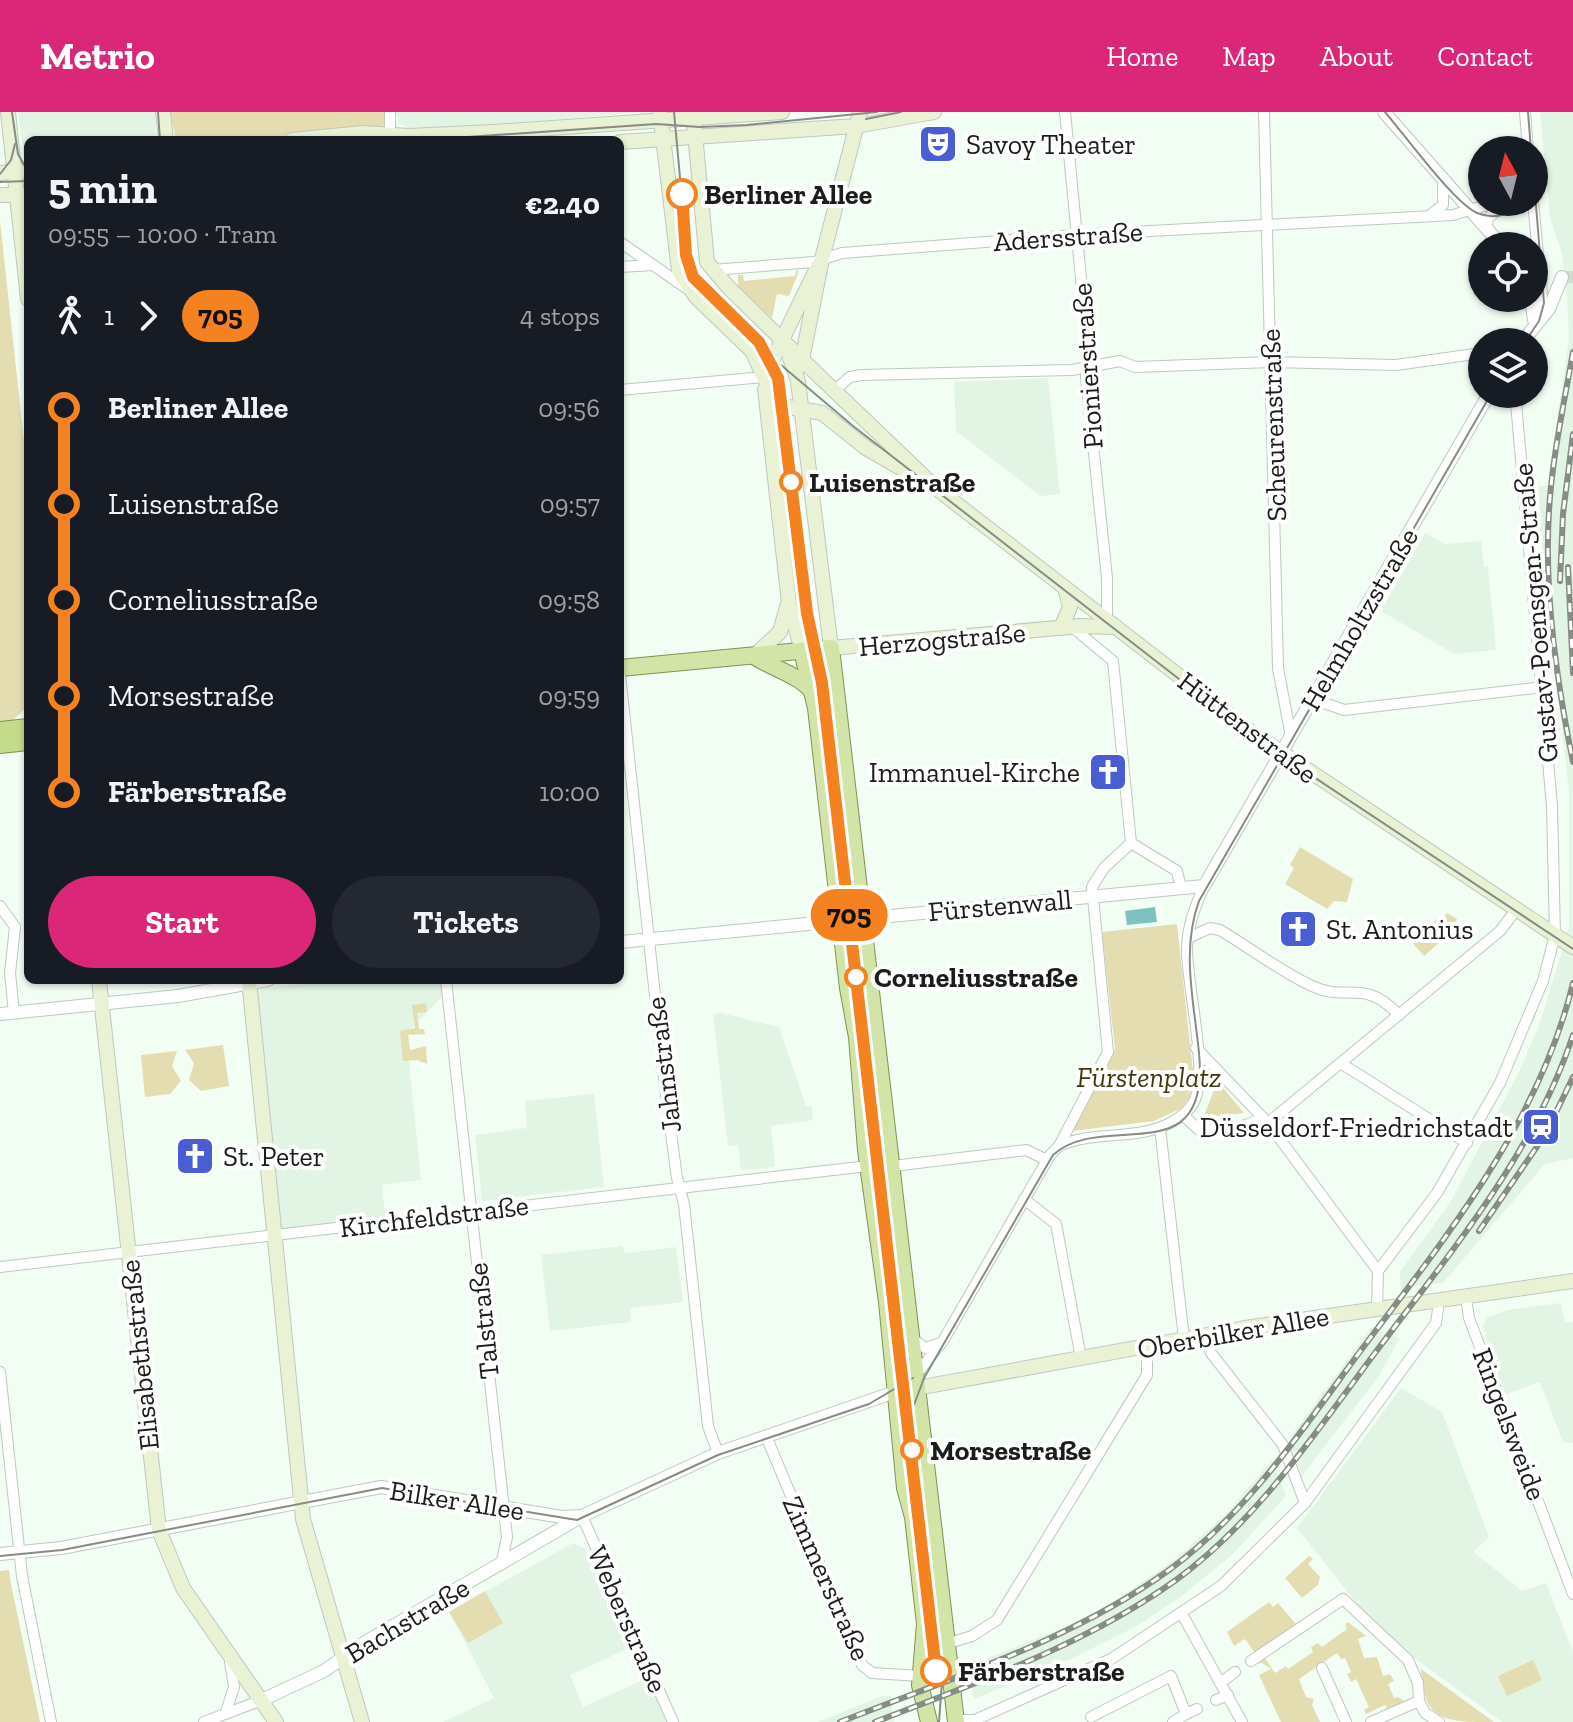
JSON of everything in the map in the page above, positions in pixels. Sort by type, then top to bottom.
[{"type":"highway","points":[[0,745],[20,735]]},
{"type":"main road","points":[[8,112],[14,172],[23,195],[24,215]]},
{"type":"main road","points":[[163,112],[166,136]]},
{"type":"main road","points":[[429,136],[661,116],[782,112]]},
{"type":"main road","points":[[624,142],[934,112]]},
{"type":"main road","points":[[693,115],[703,247],[712,270]]},
{"type":"main road","points":[[661,116],[675,258],[689,290]]},
{"type":"main road","points":[[798,381],[822,259],[858,119]]},
{"type":"main road","points":[[527,136],[538,129]]},
{"type":"main road","points":[[333,136],[364,133],[384,136]]},
{"type":"main road","points":[[0,195],[23,195]]},
{"type":"main road","points":[[822,259],[764,377],[789,603],[813,692],[864,1098],[863,1167],[874,1204],[925,1624],[920,1676],[922,1703],[929,1722],[935,1722]]},
{"type":"main road","name":"Hüttenstraße","points":[[712,270],[936,488],[1281,754],[1573,947]]},
{"type":"main road","name":"Hüttenstraße","points":[[689,290],[748,346],[777,405],[822,413],[866,448],[936,488]]},
{"type":"main road","points":[[783,340],[798,381],[863,918],[882,1104],[893,1166],[901,1264],[913,1339],[949,1643],[955,1721]]},
{"type":"main road","points":[[1065,588],[1069,611],[1066,627]]},
{"type":"main road","points":[[789,603],[780,632],[754,656],[775,670],[800,679],[813,692]]},
{"type":"main road","name":"Herzogstraße","points":[[624,668],[1112,624]]},
{"type":"main road","name":"Elisabethstraße","points":[[100,984],[159,1529],[183,1588],[276,1722]]},
{"type":"main road","points":[[250,984],[302,1503],[362,1722]]},
{"type":"main road","points":[[874,1204],[880,1198],[888,1197],[892,1211],[898,1215]]},
{"type":"main road","name":"Oberbilker Allee","points":[[895,1392],[918,1380],[1081,1358],[1377,1308],[1439,1302],[1573,1281]]},
{"type":"street","points":[[390,112],[397,136]]},
{"type":"street","name":"Pionierstraße","points":[[1065,112],[1112,624]]},
{"type":"street","name":"Scheurenstraße","points":[[1264,112],[1279,686],[1291,737]]},
{"type":"street","points":[[1384,112],[1468,209]]},
{"type":"street","points":[[1525,112],[1527,136]]},
{"type":"street","points":[[1426,217],[1443,205],[1443,181]]},
{"type":"street","name":"Adersstraße","points":[[712,270],[822,259],[842,253],[1075,235],[1426,217],[1468,210]]},
{"type":"street","points":[[1474,216],[1489,232]]},
{"type":"street","points":[[1486,229],[1490,216]]},
{"type":"street","name":"Hüttenstraße","points":[[624,245],[689,290]]},
{"type":"street","points":[[624,267],[653,265]]},
{"type":"street","points":[[1548,275],[1563,277],[1548,310]]},
{"type":"street","points":[[1533,312],[1535,324]]},
{"type":"street","points":[[1535,324],[1538,312]]},
{"type":"street","points":[[1532,328],[1546,312]]},
{"type":"street","points":[[835,390],[845,380],[861,375],[984,374],[1120,361],[1135,367],[1271,362],[1396,365],[1468,355]]},
{"type":"street","points":[[624,390],[764,377]]},
{"type":"street","name":"Helmholtzstraße","points":[[1204,886],[1481,408]]},
{"type":"street","name":"Gustav-Poensgen-Straße","points":[[1378,1271],[1437,1193],[1500,1083],[1528,1018],[1555,935],[1552,806],[1516,408]]},
{"type":"street","points":[[918,1380],[1047,1160],[1059,1146],[1104,1063],[1109,1044],[1093,882],[1131,843],[1113,661],[1066,627]]},
{"type":"street","points":[[1313,699],[1344,710],[1543,687]]},
{"type":"street","name":"Jahnstraße","points":[[624,710],[708,1426],[718,1453]]},
{"type":"street","points":[[0,753],[20,735]]},
{"type":"street","points":[[1131,843],[1177,871],[1181,888]]},
{"type":"street","points":[[1059,1146],[1080,1139],[1160,1128],[1183,1115],[1198,1093],[1188,938],[1193,911],[1204,886],[1093,897]]},
{"type":"street","name":"Fürstenwall","points":[[624,942],[1093,897]]},
{"type":"street","points":[[0,906],[15,927],[10,973],[14,1013]]},
{"type":"street","points":[[1183,1115],[1198,1129],[1205,1130],[1265,1120],[1342,1064],[1500,931],[1516,910]]},
{"type":"street","points":[[1188,938],[1216,929],[1313,986],[1382,997],[1399,1015]]},
{"type":"street","points":[[0,1014],[102,1004],[237,984]]},
{"type":"street","name":"Talstraße","points":[[446,984],[507,1542],[500,1566]]},
{"type":"street","points":[[1196,1048],[1265,1120],[1378,1271],[1377,1308]]},
{"type":"street","points":[[1342,1064],[1467,1143]]},
{"type":"street","points":[[1160,1128],[1184,1339]]},
{"type":"street","points":[[893,1166],[1026,1150],[1047,1160]]},
{"type":"street","name":"Kirchfeldstraße","points":[[0,1267],[863,1167]]},
{"type":"street","points":[[1024,1199],[1056,1224],[1081,1358]]},
{"type":"street","name":"Ringelsweide","points":[[1466,1298],[1469,1318],[1573,1594]]},
{"type":"street","points":[[955,1721],[975,1720],[1111,1659],[1182,1614],[1239,1570],[1305,1503],[1436,1323],[1439,1302]]},
{"type":"street","points":[[1205,1335],[1218,1363],[1283,1445],[1305,1503]]},
{"type":"street","points":[[913,1339],[925,1348],[943,1341]]},
{"type":"street","points":[[949,1643],[972,1636],[997,1620],[1147,1375],[1147,1346]]},
{"type":"street","points":[[0,1372],[22,1576],[51,1722]]},
{"type":"street","name":"Bilker Allee","points":[[0,1554],[21,1553],[387,1487],[562,1517],[582,1516],[718,1453],[895,1392]]},
{"type":"street","name":"Zimmerstraße","points":[[766,1436],[862,1665],[878,1674],[920,1676]]},
{"type":"street","name":"Bachstraße","points":[[204,1722],[262,1700],[324,1671],[582,1516]]},
{"type":"street","name":"Weberstraße","points":[[582,1516],[673,1722]]},
{"type":"street","points":[[1251,1661],[1343,1599],[1408,1660],[1418,1683],[1419,1701],[1425,1713],[1439,1722]]},
{"type":"street","points":[[1182,1614],[1242,1722]]},
{"type":"street","points":[[220,1638],[234,1676],[226,1712]]},
{"type":"street","points":[[1322,1668],[1346,1722]]},
{"type":"street","points":[[1220,1683],[1235,1672]]},
{"type":"street","points":[[1091,1717],[1171,1676],[1186,1714]]},
{"type":"street","points":[[1216,1700],[1228,1695]]},
{"type":"street","points":[[1371,1722],[1419,1701]]},
{"type":"street","points":[[920,1722],[922,1703]]},
{"type":"street","points":[[1173,1722],[1197,1709]]},
{"type":"shaded area","points":[[18,112],[155,112],[156,136],[24,136],[24,156]]},
{"type":"shaded area","points":[[396,112],[647,112],[413,131],[399,123]]},
{"type":"shaded area","points":[[1540,112],[1573,112],[1573,1158],[1545,1164],[1443,1283],[1401,1288],[1400,1272],[1451,1201],[1520,1070],[1540,1023],[1569,927],[1569,792],[1535,487],[1548,485],[1569,338],[1562,253],[1550,218],[1548,136],[1542,136]]},
{"type":"shaded area","points":[[1048,378],[1060,494],[1040,496],[956,431],[954,382]]},
{"type":"shaded area","points":[[1425,533],[1445,544],[1481,541],[1484,567],[1488,567],[1496,650],[1454,654],[1381,611]]},
{"type":"shaded area","points":[[300,984],[444,984],[445,994],[406,1033],[421,1180],[382,1185],[385,1218],[286,1230],[279,1227],[257,994],[261,989]]},
{"type":"shaded area","points":[[721,1013],[779,1027],[806,1106],[812,1106],[813,1120],[771,1126],[775,1167],[741,1170],[738,1145],[728,1146],[713,1014]]},
{"type":"shaded area","points":[[594,1094],[604,1187],[482,1201],[475,1135],[527,1128],[525,1101]]},
{"type":"shaded area","points":[[622,1246],[625,1253],[676,1247],[683,1302],[630,1308],[631,1322],[550,1331],[541,1255]]},
{"type":"shaded area","points":[[1561,1303],[1565,1323],[1573,1322],[1573,1443],[1563,1442],[1540,1382],[1504,1395],[1483,1326],[1487,1318],[1507,1310]]},
{"type":"shaded area","points":[[1371,1328],[1400,1338],[1378,1377],[1302,1476],[1289,1439]]},
{"type":"shaded area","points":[[1401,1388],[1442,1412],[1489,1537],[1473,1552],[1522,1591],[1546,1583],[1573,1653],[1573,1722],[1502,1722],[1401,1648],[1362,1610],[1297,1528]]},
{"type":"shaded area","points":[[1272,1460],[1286,1496],[1232,1555],[1183,1595],[1139,1625],[1073,1658],[974,1699],[968,1666],[1068,1626],[1109,1605],[1177,1558],[1225,1515]]},
{"type":"shaded area","points":[[573,1543],[584,1548],[589,1557],[629,1648],[570,1675],[583,1707],[650,1677],[669,1722],[443,1722],[494,1698],[449,1612]]},
{"type":"shaded area","points":[[882,1696],[891,1696],[894,1722],[818,1722]]},
{"type":"green space","points":[[170,112],[385,112],[386,122],[381,129],[287,136],[175,136]]},
{"type":"green space","points":[[0,221],[24,441],[24,710],[12,721],[0,723]]},
{"type":"green space","points":[[799,271],[789,296],[777,294],[772,318],[738,287],[738,275],[743,275],[744,281],[795,276]]},
{"type":"green space","points":[[1300,847],[1353,879],[1347,902],[1334,901],[1327,909],[1285,884],[1294,868],[1290,865]]},
{"type":"green space","points":[[1447,913],[1457,919],[1454,925],[1457,927],[1424,956],[1407,937],[1413,930],[1422,936],[1439,916],[1443,918]]},
{"type":"green space","name":"Fürstenplatz","points":[[1177,924],[1193,1072],[1190,1097],[1182,1108],[1154,1121],[1072,1131],[1115,1049],[1102,932]]},
{"type":"green space","points":[[426,1003],[427,1012],[417,1013],[419,1029],[424,1029],[425,1034],[408,1035],[410,1050],[426,1046],[427,1064],[417,1060],[403,1061],[400,1031],[415,1028],[412,1005]]},
{"type":"green space","points":[[223,1045],[229,1086],[201,1091],[189,1080],[194,1063],[185,1050]]},
{"type":"green space","points":[[177,1051],[172,1066],[181,1081],[170,1094],[145,1097],[141,1055]]},
{"type":"green space","points":[[1219,1083],[1244,1113],[1203,1118]]},
{"type":"green space","points":[[1309,1556],[1313,1559],[1308,1564],[1320,1577],[1318,1585],[1302,1598],[1285,1578]]},
{"type":"green space","points":[[9,1570],[40,1722],[0,1722],[0,1571]]},
{"type":"green space","points":[[485,1591],[503,1623],[468,1643],[449,1612]]},
{"type":"green space","points":[[1269,1602],[1273,1607],[1278,1603],[1296,1624],[1255,1653],[1245,1639],[1234,1646],[1227,1632]]},
{"type":"green space","points":[[1348,1622],[1366,1636],[1358,1639],[1364,1658],[1377,1657],[1383,1676],[1390,1674],[1394,1681],[1388,1684],[1394,1698],[1405,1702],[1387,1708],[1385,1705],[1366,1714],[1364,1710],[1369,1707],[1356,1679],[1351,1682],[1347,1674],[1351,1672],[1345,1658],[1341,1659],[1337,1653],[1299,1679],[1306,1697],[1314,1699],[1312,1705],[1320,1722],[1281,1722],[1259,1675],[1271,1669],[1262,1663],[1253,1664],[1265,1658],[1275,1673],[1286,1666],[1288,1669],[1313,1652],[1311,1647],[1318,1643],[1322,1647],[1347,1629],[1345,1625]]},
{"type":"green space","points":[[1533,1660],[1542,1680],[1507,1696],[1498,1676]]},
{"type":"green space","points":[[1421,1669],[1494,1722],[1462,1721],[1440,1715],[1426,1700]]},
{"type":"water","points":[[1155,907],[1157,922],[1127,925],[1125,911]]},
{"type":"tunnel","points":[[1564,277],[1573,277]]},
{"type":"tram line","points":[[12,112],[18,154],[24,165]]},
{"type":"tram line","points":[[158,112],[160,136]]},
{"type":"tram line","points":[[674,112],[688,265],[703,291],[762,345]]},
{"type":"tram line","points":[[483,136],[656,124],[700,127],[747,125],[877,112]]},
{"type":"tram line","points":[[866,119],[901,112]]},
{"type":"tram line","points":[[1385,112],[1468,208]]},
{"type":"tram line","points":[[1528,112],[1530,136]]},
{"type":"tram line","points":[[0,174],[11,160],[15,144]]},
{"type":"tram line","points":[[0,182],[24,181]]},
{"type":"tram line","name":"705","points":[[682,194],[686,255],[693,277],[703,291],[764,348],[781,390],[807,613],[822,683],[936,1671]]},
{"type":"tram line","points":[[1534,328],[1544,303],[1537,216]]},
{"type":"tram line","points":[[758,334],[775,355],[785,384],[812,612],[825,674],[942,1682],[939,1722]]},
{"type":"tram line","points":[[781,365],[853,426],[1255,738],[1573,949]]},
{"type":"tram line","points":[[914,1405],[924,1378],[1053,1155],[1074,1142],[1149,1133],[1171,1127],[1188,1114],[1198,1091],[1199,1053],[1190,957],[1199,901],[1483,408]]},
{"type":"tram line","points":[[0,1556],[62,1550],[382,1488],[577,1520],[718,1455],[869,1404],[913,1378]]},
{"type":"railway","points":[[1573,352],[1553,471],[1548,541],[1553,637],[1573,762]]},
{"type":"railway","points":[[1560,581],[1563,514],[1573,434]]},
{"type":"railway","points":[[1568,567],[1573,673]]},
{"type":"railway","points":[[840,1722],[1009,1656],[1092,1618],[1169,1570],[1223,1524],[1293,1443],[1484,1180],[1537,1085],[1573,983]]},
{"type":"railway","points":[[875,1722],[1030,1660],[1105,1624],[1176,1580],[1233,1530],[1284,1474],[1487,1202],[1536,1121],[1573,1035]]},
{"type":"railway","points":[[1479,1231],[1545,1135],[1573,1077]]},
{"type":"place","name":"Savoy Theater","points":[[938,144]]},
{"type":"place","name":"Berliner Allee","points":[[682,194]]},
{"type":"place","name":"Luisenstraße","points":[[791,482]]},
{"type":"place","name":"Immanuel-Kirche","points":[[1108,772]]},
{"type":"place","name":"St. Antonius","points":[[1298,929]]},
{"type":"place","name":"Corneliusstraße","points":[[856,977]]},
{"type":"place","name":"Düsseldorf-Friedrichstadt","points":[[1541,1127]]},
{"type":"place","name":"St. Peter","points":[[195,1156]]},
{"type":"place","name":"Morsestraße","points":[[912,1450]]},
{"type":"place","name":"Färberstraße","points":[[936,1671]]}]
